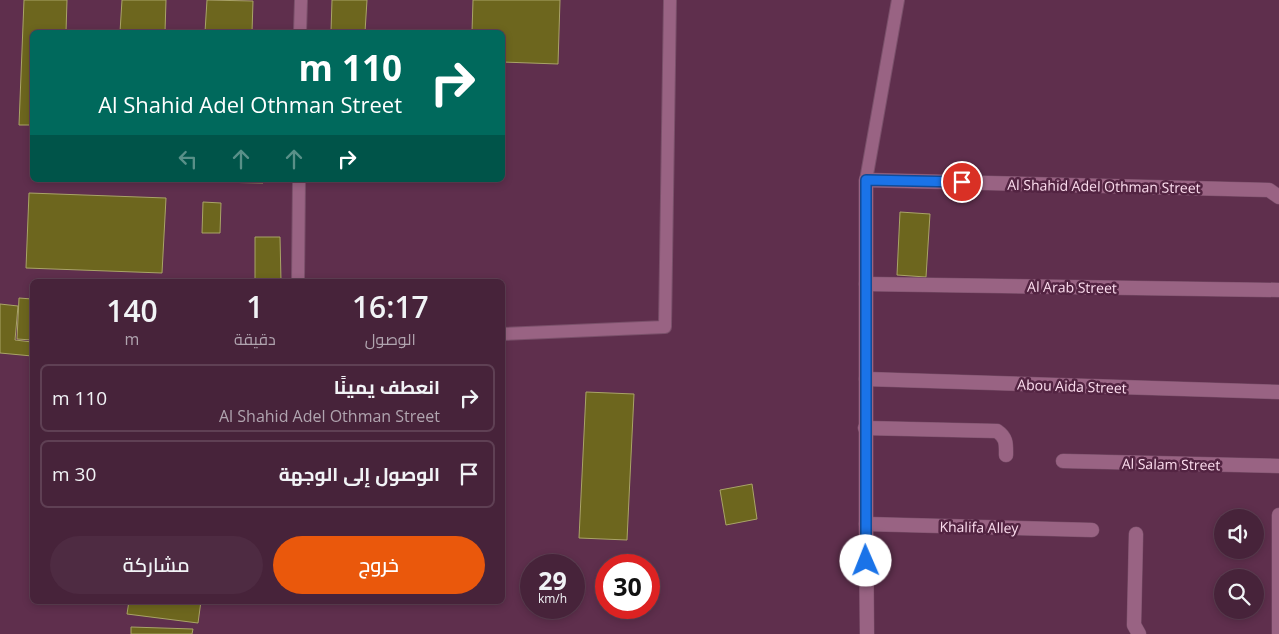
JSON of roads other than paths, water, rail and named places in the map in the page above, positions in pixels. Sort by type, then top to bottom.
[{"type":"street","name":"Al Shahid Adel Othman Street","points":[[866,180],[1269,190],[1279,197]]},
{"type":"street","points":[[866,180],[865,428],[867,634]]},
{"type":"street","name":"Al Arab Street","points":[[866,284],[1279,290]]},
{"type":"street","name":"Abou Aida Street","points":[[866,379],[1279,392]]},
{"type":"street","points":[[865,428],[996,431],[1006,441],[1006,455]]},
{"type":"street","name":"Al Salam Street","points":[[1063,461],[1279,466]]},
{"type":"street","points":[[1279,515],[1279,634]]},
{"type":"street","name":"Khalifa Alley","points":[[866,524],[1092,530]]},
{"type":"street","points":[[1136,534],[1134,625],[1139,634]]},
{"type":"lane","points":[[300,30],[301,0]]},
{"type":"lane","points":[[505,334],[665,327],[670,0]]},
{"type":"lane","points":[[866,180],[898,0]]},
{"type":"lane","points":[[298,279],[299,182]]}]
